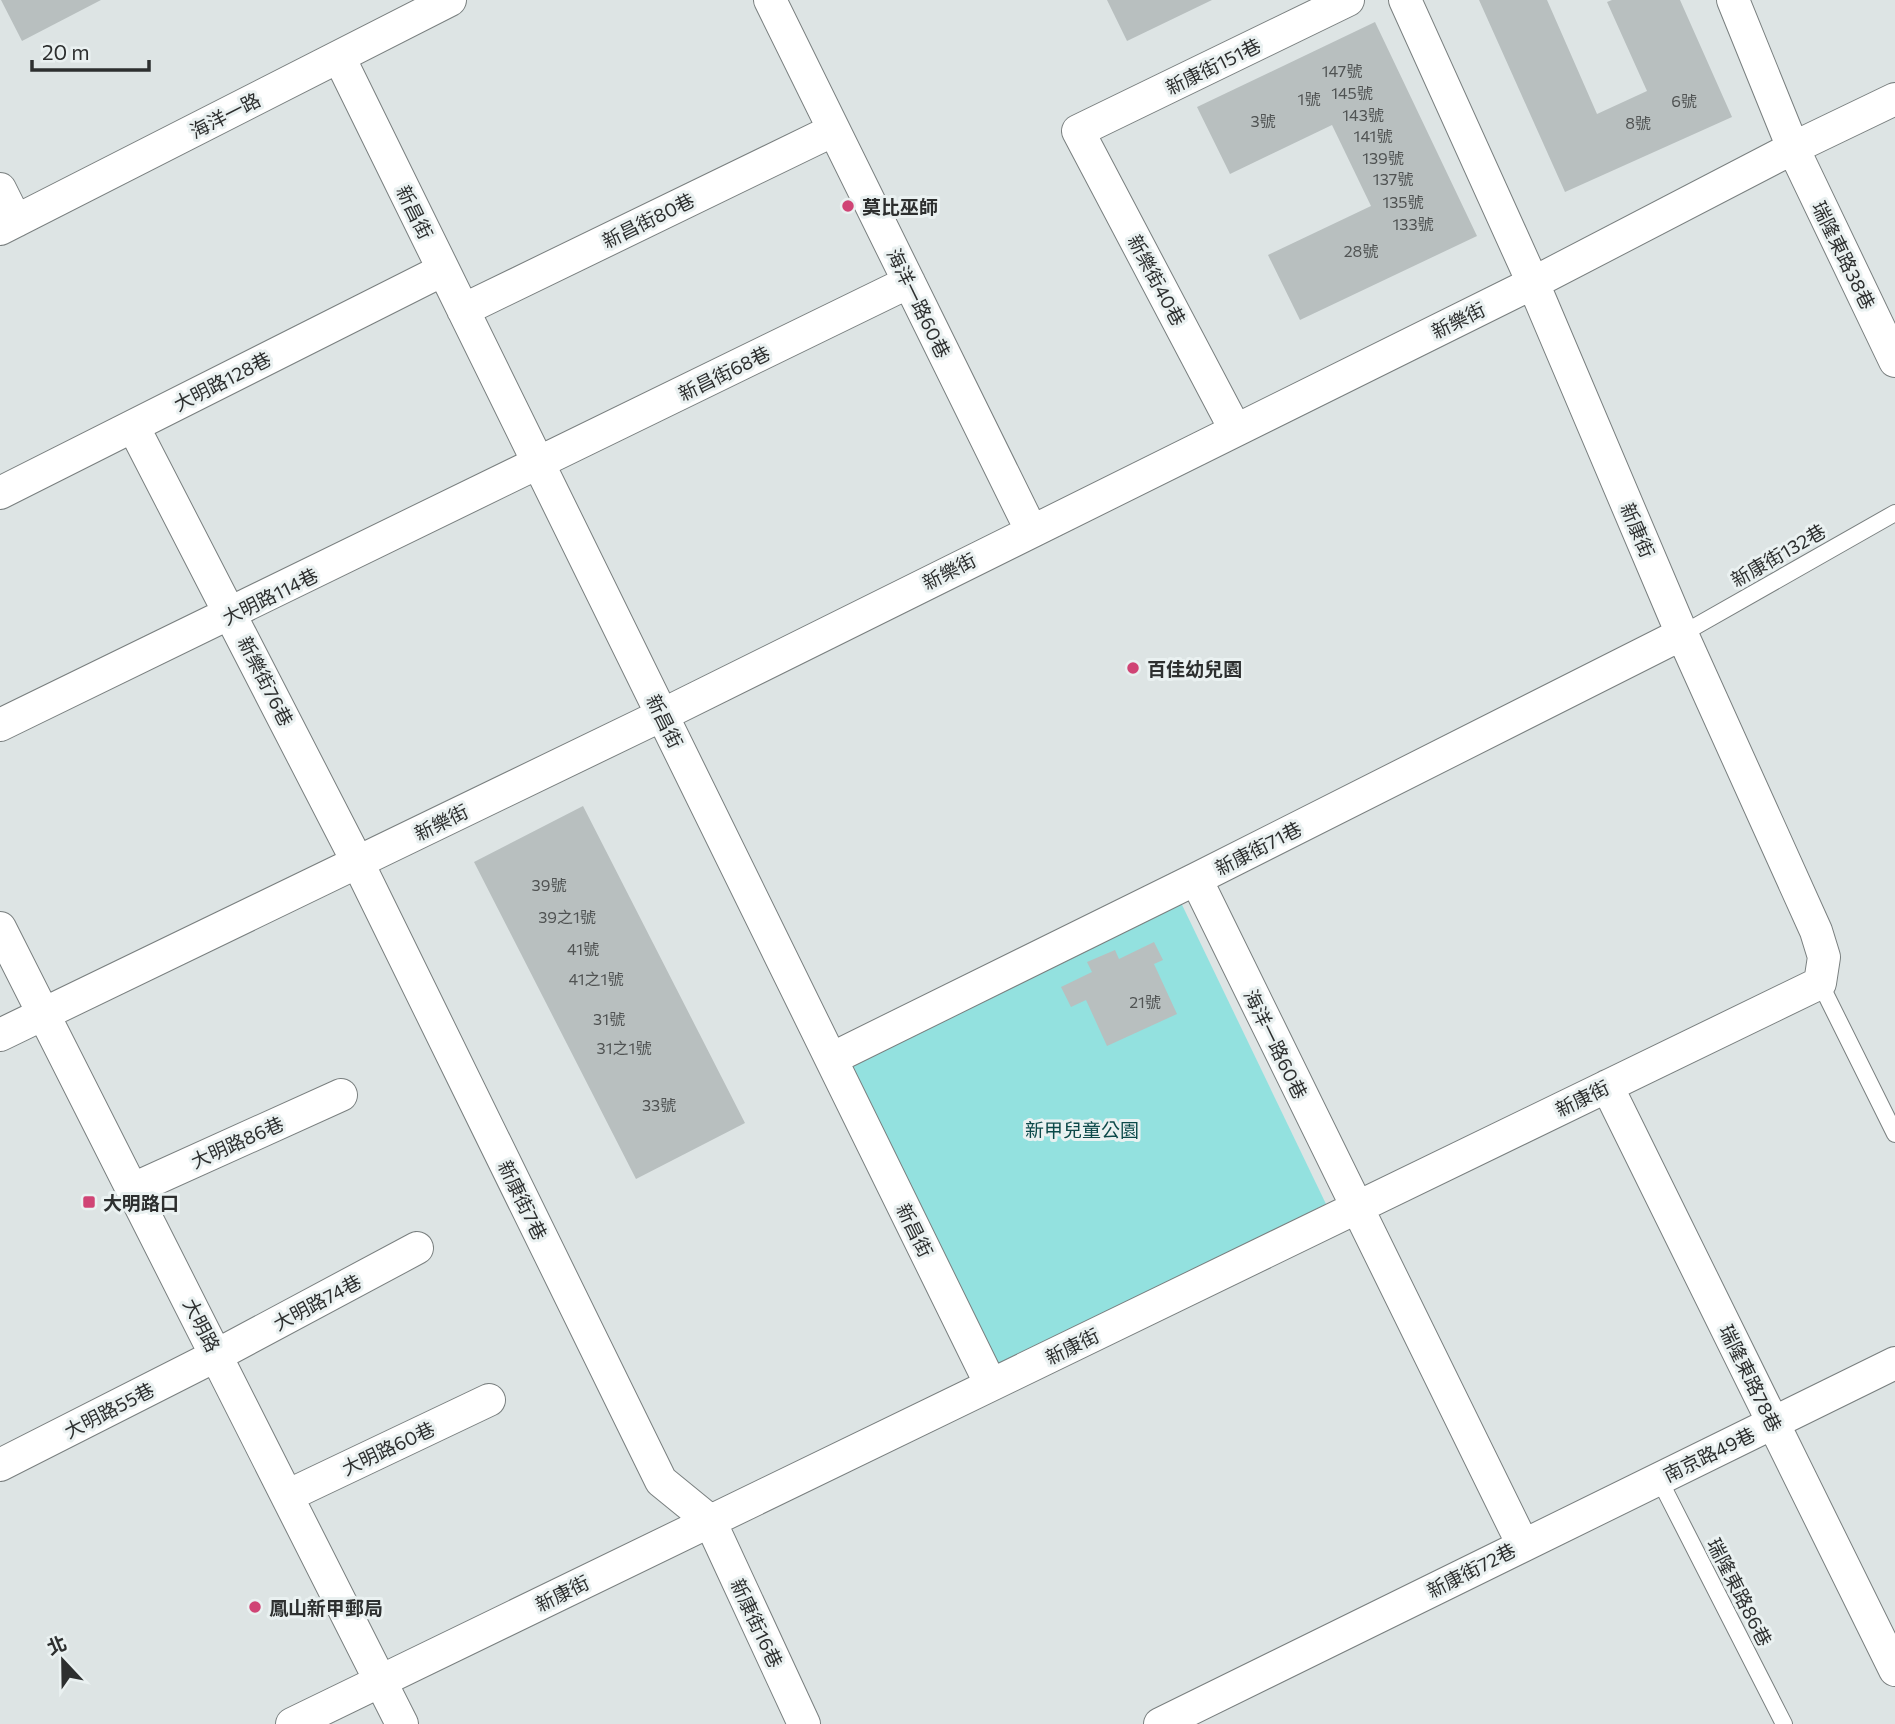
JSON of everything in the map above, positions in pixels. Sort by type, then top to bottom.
[{"type":"street","name":"海洋一路","points":[[8,225],[450,0]]},
{"type":"street","name":"海洋一路60巷","points":[[770,0],[1031,530]]},
{"type":"street","name":"新康街151巷","points":[[1078,131],[1348,0]]},
{"type":"street","name":"新康街","points":[[292,1724],[1819,983],[1824,957],[1816,931],[1682,634],[1533,282],[1405,0]]},
{"type":"street","name":"瑞隆東路38巷","points":[[1732,0],[1793,148],[1895,361]]},
{"type":"street","name":"新昌街","points":[[339,57],[991,1385]]},
{"type":"street","name":"新樂街","points":[[0,1035],[662,715],[1895,99]]},
{"type":"street","name":"新昌街80巷","points":[[463,310],[834,130]]},
{"type":"street","name":"新樂街40巷","points":[[1078,131],[1235,429]]},
{"type":"street","points":[[0,189],[8,225]]},
{"type":"street","name":"大明路128巷","points":[[0,493],[443,270]]},
{"type":"street","name":"新昌街68巷","points":[[539,464],[909,282]]},
{"type":"street","name":"新樂街76巷","points":[[133,426],[358,863]]},
{"type":"street","name":"大明路114巷","points":[[0,725],[539,464]]},
{"type":"street","name":"新康街71巷","points":[[831,1059],[1682,634]]},
{"type":"street","name":"新康街7巷","points":[[358,863],[661,1480],[710,1521]]},
{"type":"street","name":"海洋一路60巷","points":[[1196,879],[1356,1208]]},
{"type":"street","name":"大明路","points":[[0,928],[402,1724]]},
{"type":"street","name":"瑞隆東路78巷","points":[[1607,1086],[1895,1670]]},
{"type":"street","name":"大明路86巷","points":[[133,1189],[341,1095]]},
{"type":"street","name":"新康街72巷","points":[[1160,1724],[1523,1545],[1356,1208]]},
{"type":"street","name":"大明路74巷","points":[[217,1355],[417,1248]]},
{"type":"street","name":"大明路55巷","points":[[0,1465],[217,1355]]},
{"type":"street","name":"南京路49巷","points":[[1523,1545],[1895,1363]]},
{"type":"street","name":"大明路60巷","points":[[288,1496],[489,1400]]},
{"type":"street","name":"新康街16巷","points":[[710,1521],[804,1724]]},
{"type":"lane","name":"新康街132巷","points":[[1682,634],[1895,513]]},
{"type":"lane","points":[[1819,983],[1895,1134]]},
{"type":"lane","name":"瑞隆東路86巷","points":[[1659,1479],[1784,1724]]},
{"type":"green space","name":"新甲兒童公園","points":[[1172,884],[1326,1204],[999,1372],[839,1051]]},
{"type":"building","points":[[1,0],[101,0],[22,41]]},
{"type":"building","points":[[1107,0],[1212,0],[1127,41]]},
{"type":"building","points":[[1479,0],[1547,0],[1597,114],[1647,91],[1607,2],[1680,0],[1732,117],[1565,192]]},
{"type":"building","points":[[1375,22],[1477,236],[1300,320],[1268,255],[1371,206],[1332,125],[1230,174],[1197,107]]},
{"type":"building","points":[[583,806],[745,1123],[636,1179],[474,862]]},
{"type":"building","points":[[1154,942],[1163,960],[1154,964],[1177,1014],[1107,1046],[1086,1000],[1071,1007],[1061,987],[1092,972],[1087,962],[1115,950],[1119,959]]},
{"type":"place","name":"莫比巫師","points":[[848,206]]},
{"type":"place","name":"百佳幼兒園","points":[[1133,668]]},
{"type":"place","name":"大明路口","points":[[89,1202]]},
{"type":"place","name":"鳳山新甲郵局","points":[[255,1607]]}]
